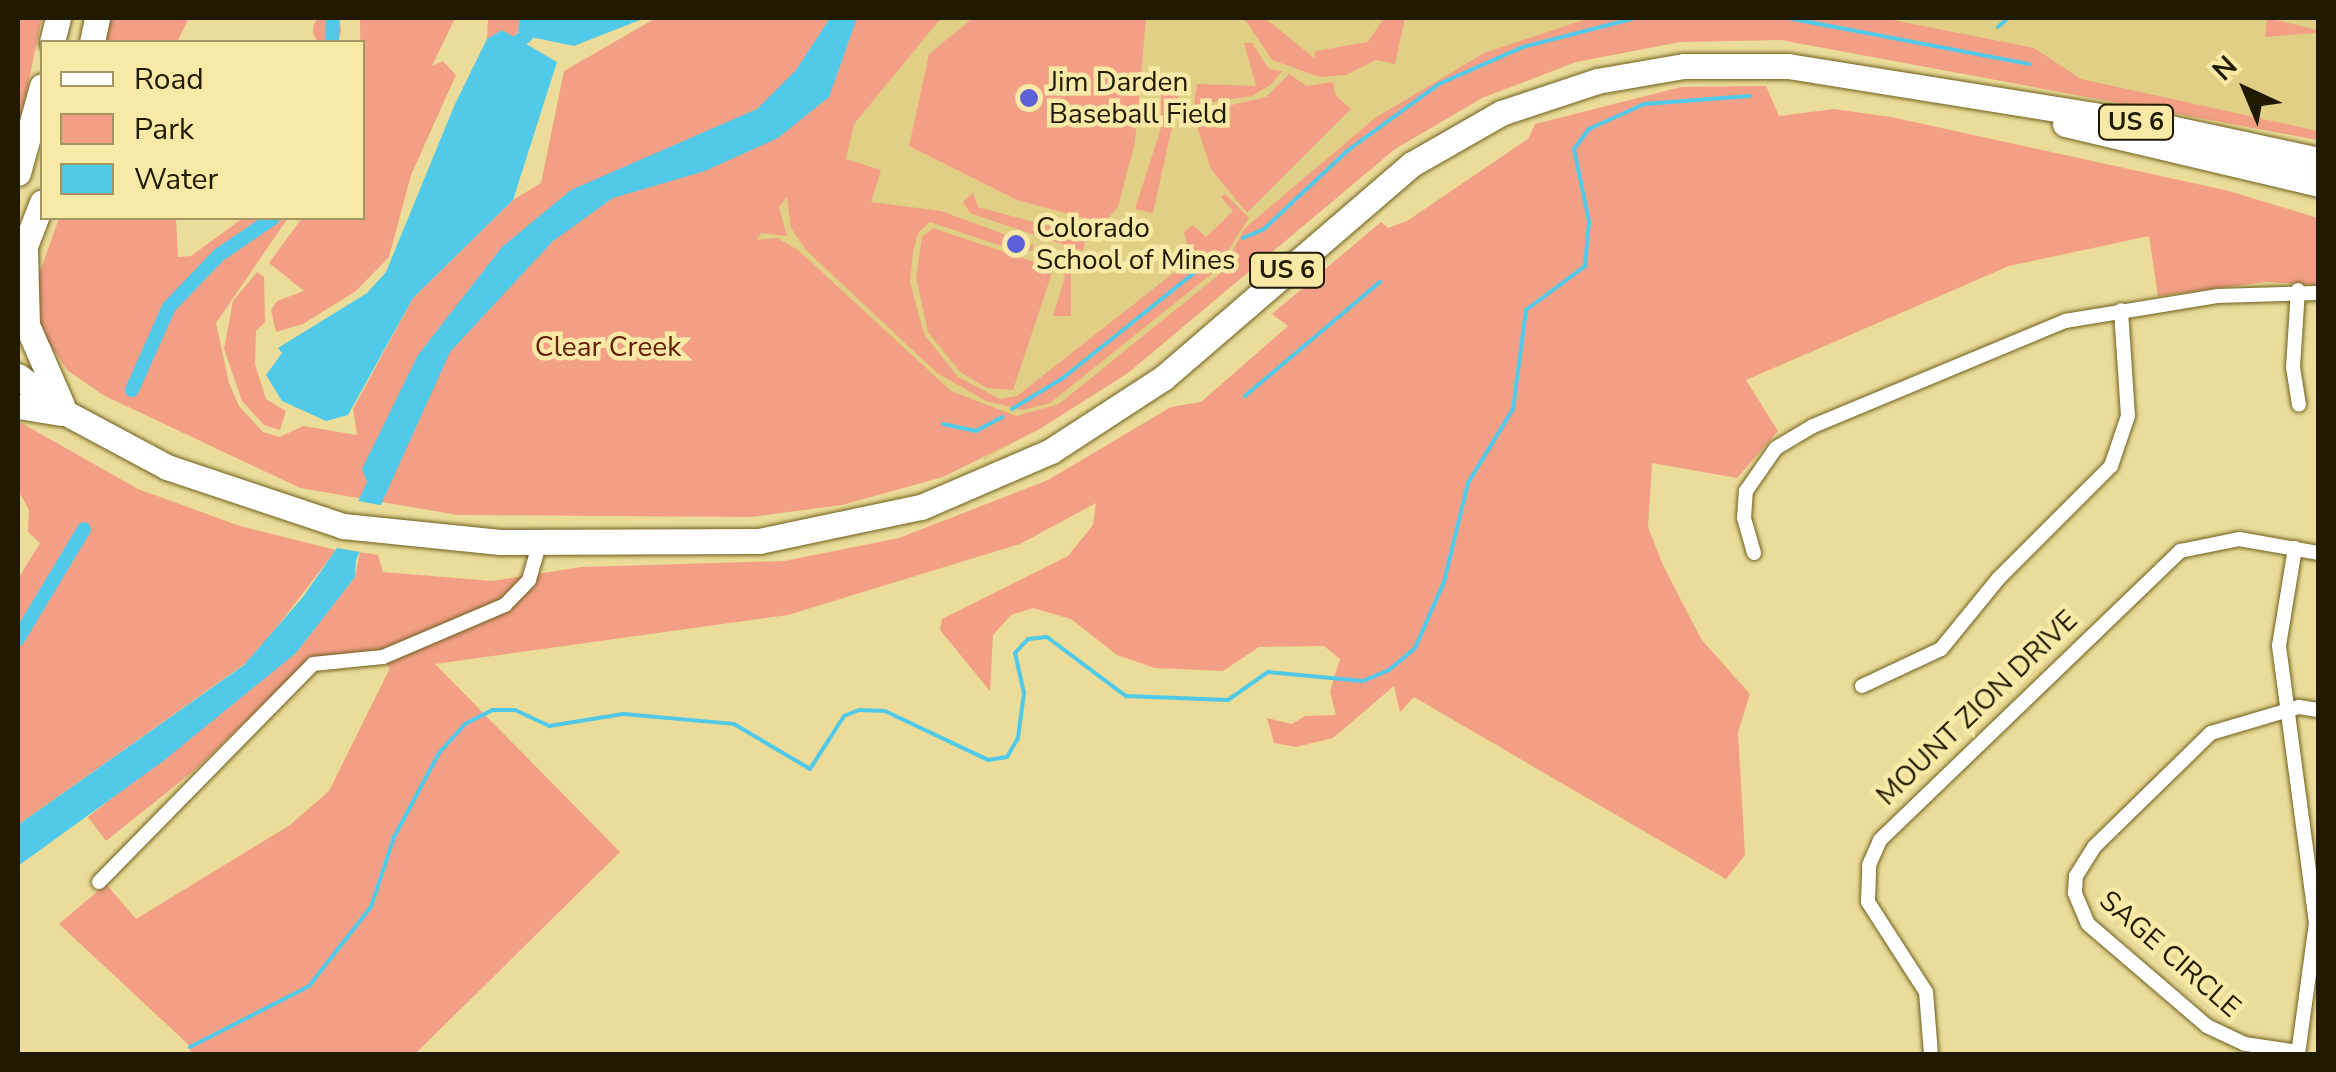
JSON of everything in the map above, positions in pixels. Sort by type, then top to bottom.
[{"type":"highway","name":"US 6","points":[[18,376],[66,414],[178,472],[298,515],[404,536],[539,544],[688,545],[811,534],[921,506],[1010,472],[1155,385],[1420,159],[1492,118],[1568,89],[1650,70],[1755,64],[2318,158]]},
{"type":"highway","points":[[18,173],[40,93]]},
{"type":"highway","name":"US 6","points":[[1994,102],[2194,157],[2318,184]]},
{"type":"highway","points":[[2194,157],[2318,196]]},
{"type":"highway","points":[[40,207],[21,257],[27,325],[66,414]]},
{"type":"highway","points":[[18,406],[66,414]]},
{"type":"street","points":[[1754,553],[1744,518],[1746,491],[1776,448],[2015,338],[2121,310],[2298,290],[2318,293]]},
{"type":"street","points":[[2298,290],[2292,368],[2299,405]]},
{"type":"street","points":[[1862,686],[1940,648],[1998,579],[2111,466],[2129,403],[2121,310]]},
{"type":"street","name":"MOUNT ZION DRIVE","points":[[1930,1054],[1930,1014],[1918,974],[1868,902],[1869,864],[1880,840],[2180,550],[2222,539],[2318,553]]},
{"type":"street","points":[[98,882],[313,664],[383,658],[504,605],[530,580],[539,544]]},
{"type":"street","points":[[2294,548],[2279,646],[2316,898],[2298,1054]]},
{"type":"street","name":"SAGE CIRCLE","points":[[2298,1054],[2245,1044],[2207,1026],[2088,924],[2075,893],[2084,859],[2191,750],[2235,721],[2287,710],[2318,710]]},
{"type":"shaded area","name":"Colorado School of Mines","points":[[889,18],[2318,18],[2318,140],[1781,40],[1680,42],[1576,62],[1482,98],[1395,149],[1128,373],[985,460],[751,248]]},
{"type":"green space","points":[[322,17],[332,17],[340,25],[337,40],[317,40],[314,35],[314,25]]},
{"type":"green space","points":[[18,18],[42,18],[18,131]]},
{"type":"green space","points":[[104,18],[189,18],[178,40],[99,40]]},
{"type":"green space","points":[[360,18],[455,18],[432,66],[443,61],[456,75],[411,175],[389,257],[356,291],[303,324],[276,332],[271,310],[277,301],[304,291],[269,263],[301,220],[365,220],[365,40],[360,40]]},
{"type":"green space","points":[[488,18],[520,18],[518,32],[513,37],[502,30],[487,39]]},
{"type":"green space","points":[[656,18],[941,18],[854,124],[846,159],[881,170],[871,202],[941,211],[1034,245],[1032,251],[1013,250],[930,222],[918,233],[913,252],[910,282],[924,334],[958,377],[1000,399],[1017,396],[1190,260],[1184,232],[1193,225],[1206,237],[1233,211],[1221,197],[1225,194],[1249,218],[1215,271],[1050,403],[1023,410],[986,401],[937,373],[806,250],[791,228],[787,197],[779,207],[787,236],[761,233],[757,240],[777,238],[798,250],[951,391],[1016,416],[1059,404],[1221,273],[1244,229],[1375,118],[1484,53],[1589,18],[1883,18],[2034,48],[2081,79],[2318,131],[2318,140],[1781,40],[1680,42],[1576,62],[1482,98],[1395,149],[1128,373],[1038,430],[943,477],[842,505],[751,517],[458,515],[300,488],[103,395],[67,370],[39,328],[37,280],[58,220],[176,220],[178,257],[191,256],[240,220],[287,220],[216,323],[229,383],[239,406],[263,432],[280,437],[303,426],[357,435],[353,409],[413,298],[513,200],[541,183],[564,71]]},
{"type":"green space","name":"Jim Darden Baseball Field","points":[[973,18],[1146,18],[1135,142],[1118,207],[1108,218],[1091,220],[1017,200],[909,146],[929,54]]},
{"type":"green space","points":[[1244,18],[1265,18],[1314,58],[1316,51],[1368,42],[1384,18],[1405,18],[1395,64],[1376,60],[1346,75],[1320,77],[1272,60]]},
{"type":"green space","points":[[2267,18],[2318,30],[2318,43],[2316,33],[2265,37]]},
{"type":"green space","points":[[1244,43],[1252,43],[1269,69],[1282,71],[1272,84],[1252,96],[1194,105],[1197,84],[1256,86]]},
{"type":"green space","points":[[1289,74],[1307,86],[1333,82],[1336,96],[1351,109],[1247,213],[1211,169],[1193,114],[1266,97]]},
{"type":"green space","points":[[1766,86],[1779,116],[1834,109],[1891,117],[2229,191],[2318,218],[2318,285],[2266,282],[2158,296],[2149,236],[2009,266],[1746,380],[1778,431],[1737,478],[1652,463],[1648,527],[1663,565],[1701,639],[1750,694],[1738,732],[1745,855],[1726,879],[1414,697],[1400,712],[1394,686],[1333,738],[1296,747],[1274,743],[1267,718],[1292,724],[1305,716],[1336,715],[1330,691],[1340,659],[1324,646],[1259,647],[1223,671],[1155,668],[1117,655],[1071,619],[1033,608],[1011,615],[993,635],[990,691],[940,630],[942,619],[1068,556],[1093,525],[1096,503],[1020,544],[788,615],[435,664],[620,852],[415,1054],[190,1054],[190,1046],[59,924],[106,884],[136,919],[290,825],[329,791],[390,668],[373,651],[312,657],[196,769],[106,841],[88,817],[296,653],[355,577],[360,552],[378,555],[383,572],[492,581],[581,567],[784,561],[899,538],[1048,480],[1171,407],[1201,402],[1288,326],[1272,314],[1381,222],[1388,228],[1407,221],[1528,139],[1535,124],[1681,87]]},
{"type":"green space","points":[[1161,90],[1179,95],[1153,213],[1135,209],[1161,128]]},
{"type":"green space","points":[[973,193],[978,207],[1086,236],[1083,251],[970,213],[963,202]]},
{"type":"green space","points":[[933,228],[1046,266],[1051,276],[1013,390],[987,388],[960,372],[928,332],[916,277],[922,237]]},
{"type":"green space","points":[[1055,251],[1071,256],[1071,316],[1053,316],[1065,277]]},
{"type":"green space","points":[[257,272],[264,277],[265,322],[256,331],[255,364],[266,399],[286,411],[280,430],[264,425],[242,401],[224,349],[233,301]]},
{"type":"green space","points":[[18,421],[138,489],[240,526],[336,550],[253,658],[18,825],[18,579],[40,543],[28,532],[29,510],[18,490]]},
{"type":"water","points":[[520,18],[645,18],[574,46],[518,32]]},
{"type":"water","name":"Clear Creek","points":[[830,18],[857,18],[829,97],[778,138],[705,171],[613,198],[553,241],[450,352],[356,560],[355,577],[296,653],[162,762],[18,866],[18,825],[244,665],[303,597],[337,548],[367,482],[362,469],[418,355],[502,247],[571,190],[757,109],[796,70]]},
{"type":"water","points":[[502,30],[557,62],[513,200],[413,298],[348,415],[326,421],[282,401],[266,375],[282,353],[278,348],[367,293],[386,272],[455,104],[487,39]]},
{"type":"pier","points":[[353,500],[385,506],[365,553],[332,547]]},
{"type":"waterway","points":[[332,40],[333,18]]},
{"type":"waterway","points":[[1243,238],[1264,229],[1347,151],[1439,84],[1523,47],[1635,18]]},
{"type":"waterway","points":[[1788,18],[2030,64]]},
{"type":"waterway","points":[[1998,27],[2008,18]]},
{"type":"waterway","points":[[519,41],[526,36]]},
{"type":"waterway","points":[[190,1047],[309,986],[371,907],[394,837],[439,753],[465,724],[492,710],[515,710],[549,726],[623,714],[734,724],[810,769],[844,716],[859,710],[885,711],[988,760],[1007,757],[1018,738],[1024,693],[1015,653],[1028,639],[1047,637],[1126,696],[1228,700],[1268,672],[1363,681],[1389,670],[1415,648],[1444,582],[1468,483],[1513,409],[1526,310],[1585,266],[1589,221],[1574,149],[1589,129],[1644,104],[1750,96]]},
{"type":"waterway","points":[[132,390],[169,307],[219,255],[270,220]]},
{"type":"waterway","points":[[1012,409],[1063,378],[1219,253]]},
{"type":"waterway","points":[[1245,396],[1380,282]]},
{"type":"waterway","points":[[943,424],[976,431],[1002,417]]},
{"type":"waterway","points":[[18,639],[84,529]]},
{"type":"place","name":"Jim Darden Baseball Field","points":[[1029,98]]},
{"type":"place","name":"Colorado School of Mines","points":[[1016,244]]}]
